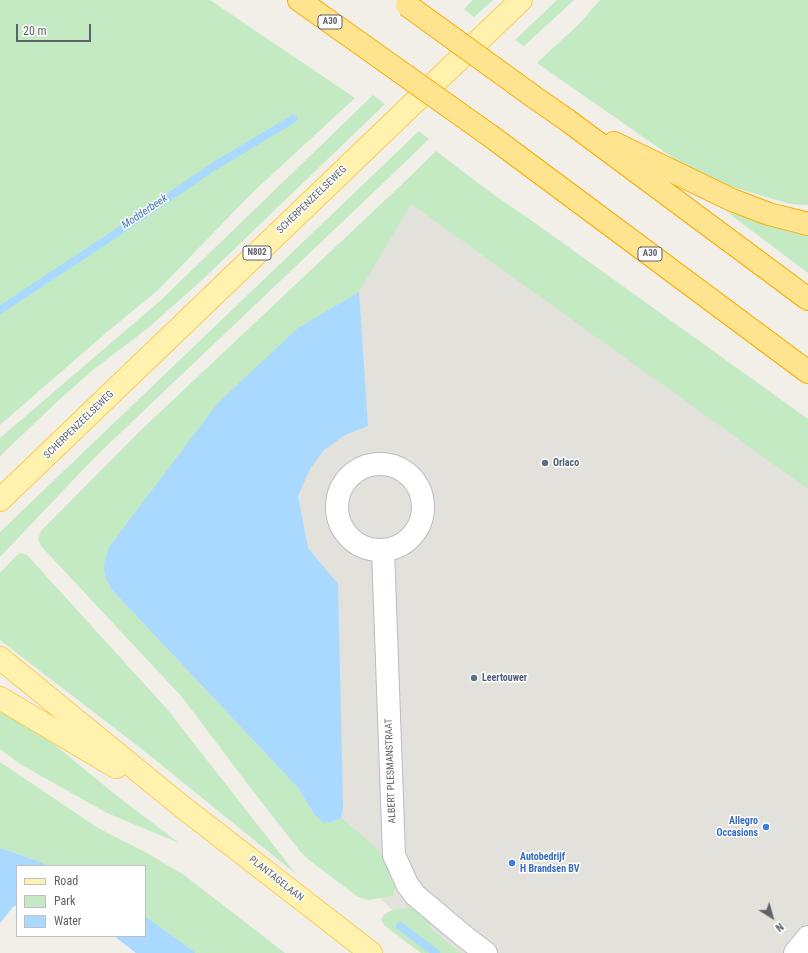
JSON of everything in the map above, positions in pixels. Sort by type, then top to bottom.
[{"type":"highway","name":"A30","points":[[299,0],[492,137],[808,372]]},
{"type":"highway","points":[[403,3],[567,120],[808,300]]},
{"type":"highway","points":[[567,120],[732,200],[769,214],[808,224]]},
{"type":"main road","name":"SCHERPENZEELSEWEG","points":[[0,500],[391,123],[521,0]]},
{"type":"main road","name":"PLANTAGELAAN","points":[[0,658],[180,805],[371,953]]},
{"type":"main road","name":"PLANTAGELAAN","points":[[0,698],[180,805]]},
{"type":"street","name":"ALBERT PLESMANSTRAAT","points":[[383,550],[394,855],[407,884],[415,895],[486,953]]},
{"type":"street","points":[[795,953],[808,937]]},
{"type":"shaded area","points":[[410,203],[808,487],[808,953],[445,953],[401,919],[375,893],[326,807],[295,498],[359,292]]},
{"type":"green space","points":[[0,0],[210,0],[355,98],[252,193],[158,290],[0,425]]},
{"type":"green space","points":[[473,0],[493,0],[474,17],[464,9]]},
{"type":"green space","points":[[557,0],[574,0],[524,46],[515,40]]},
{"type":"green space","points":[[600,0],[808,0],[808,205],[790,204],[702,178],[537,63],[581,22]]},
{"type":"green space","points":[[373,95],[385,104],[200,282],[148,328],[94,369],[0,456],[0,438],[160,301]]},
{"type":"green space","points":[[419,131],[429,139],[95,457],[0,557],[0,532]]},
{"type":"green space","points":[[436,151],[490,192],[808,419],[808,489],[411,204],[359,292],[112,590],[298,788],[314,814],[332,822],[341,818],[380,852],[395,889],[392,896],[368,900],[358,897],[309,860],[300,851],[182,697],[41,546],[38,539],[41,531],[139,432]]},
{"type":"green space","points":[[727,212],[792,231],[808,232],[808,273]]},
{"type":"green space","points":[[20,553],[27,555],[167,709],[296,874],[143,750],[0,640],[0,573]]},
{"type":"green space","points":[[0,709],[38,731],[117,796],[179,843],[107,813],[20,764],[0,749]]},
{"type":"green space","points":[[0,762],[98,828],[147,853],[184,875],[285,953],[196,953],[146,917],[146,865],[47,865],[0,848]]},
{"type":"green space","points":[[417,908],[430,920],[433,931],[461,953],[421,953],[385,926],[381,920],[386,913],[396,909]]},
{"type":"water","points":[[359,292],[368,426],[345,435],[324,450],[310,469],[298,496],[308,548],[338,584],[343,807],[341,818],[332,822],[324,823],[314,814],[298,788],[112,590],[106,579],[104,566],[109,547],[218,403],[298,328]]},
{"type":"water","points":[[0,848],[47,865],[16,865],[16,906],[13,907],[0,923]]},
{"type":"water","points":[[146,917],[196,953],[136,953],[115,937],[146,937]]},
{"type":"waterway","name":"Modderbeek","points":[[0,310],[213,167],[293,119]]},
{"type":"waterway","points":[[400,926],[436,953]]},
{"type":"place","name":"Orlaco","points":[[545,463]]},
{"type":"place","name":"Leertouwer","points":[[474,678]]},
{"type":"place","name":"Allegro Occasions","points":[[766,827]]},
{"type":"place","name":"Autobedrijf H Brandsen BV","points":[[512,863]]}]
